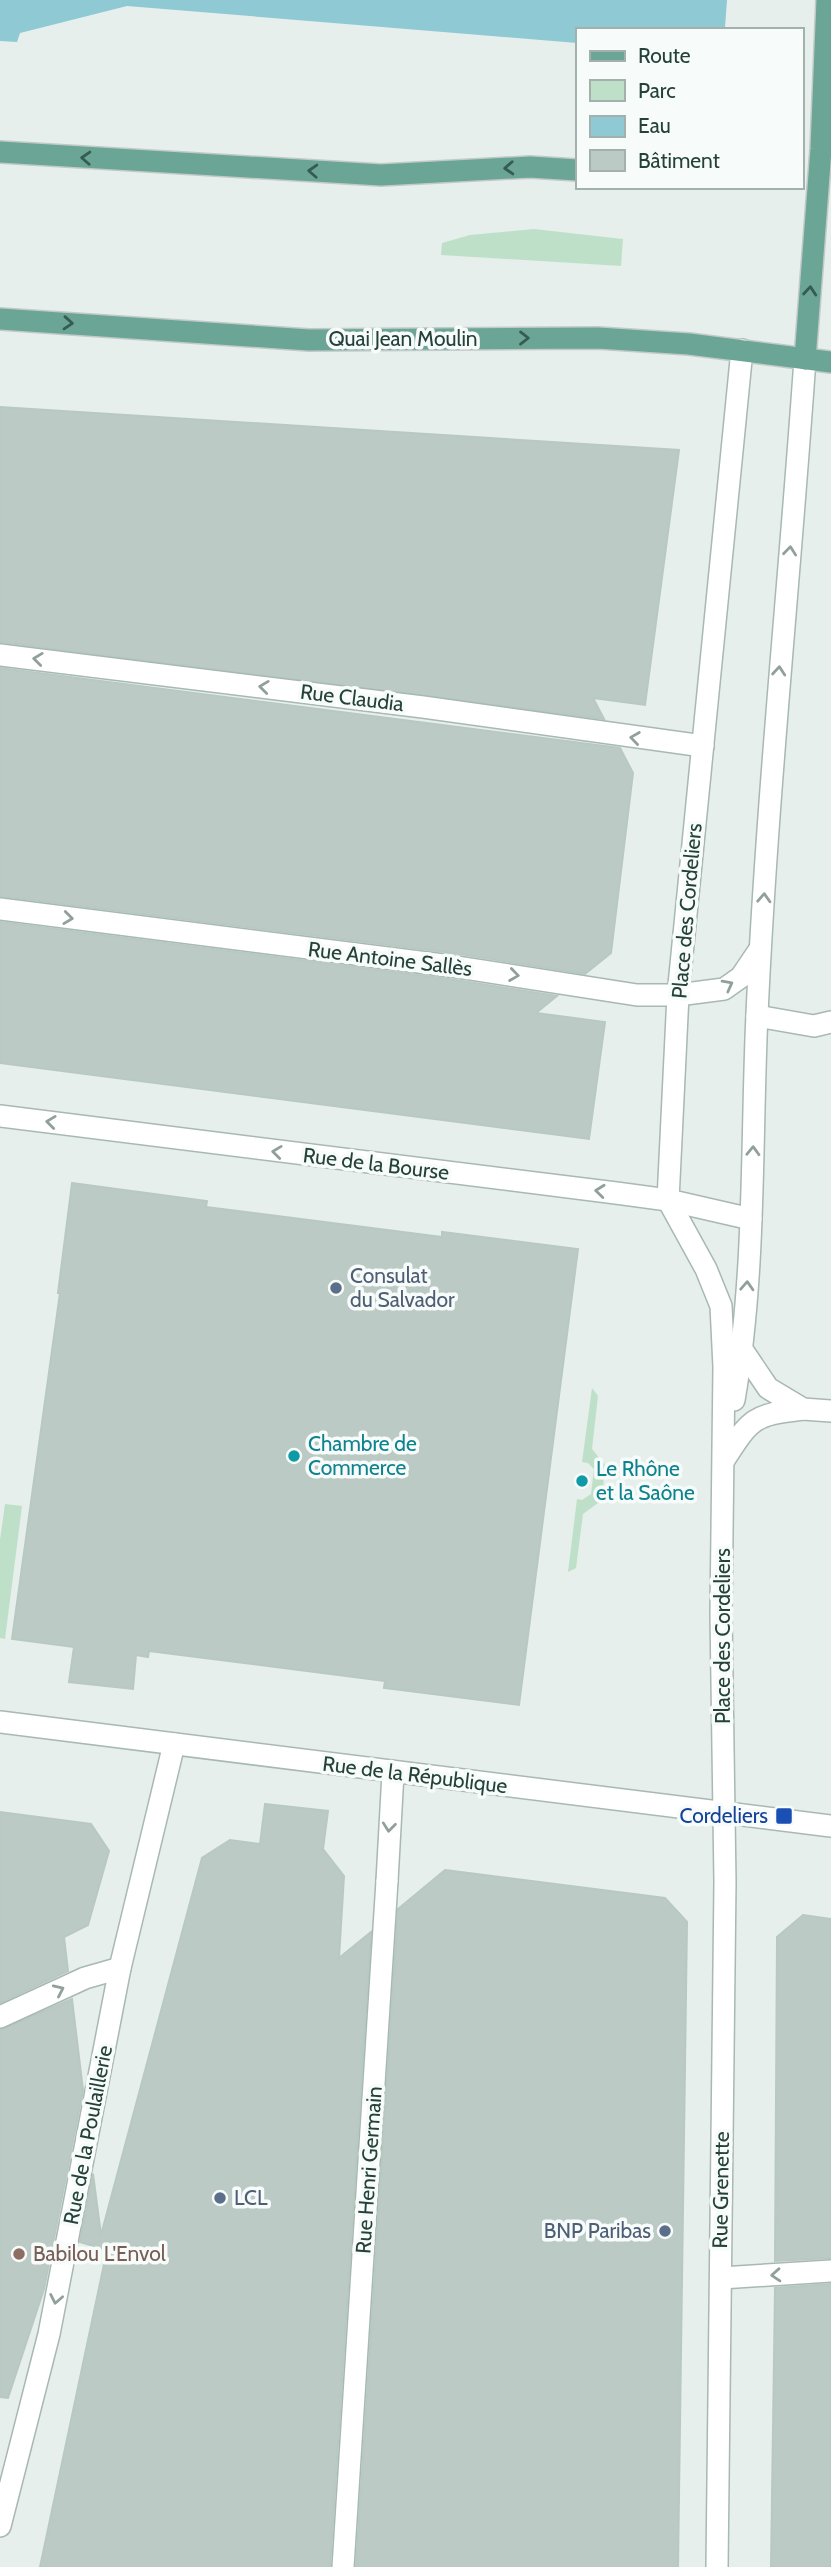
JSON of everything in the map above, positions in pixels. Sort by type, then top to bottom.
[{"type":"main road","points":[[805,359],[827,0]]},
{"type":"main road","points":[[0,152],[381,176],[530,167],[576,170]]},
{"type":"main road","name":"Quai Jean Moulin","points":[[0,319],[309,340],[598,338],[742,350],[831,362]]},
{"type":"street","name":"Place des Cordeliers","points":[[724,1812],[721,1306],[706,1269],[668,1200],[678,995],[742,350]]},
{"type":"street","name":"Place des Cordeliers","points":[[724,1460],[743,1353],[751,1219],[757,1016],[772,749],[805,359]]},
{"type":"street","name":"Rue Claudia","points":[[0,654],[423,707],[703,746]]},
{"type":"street","name":"Rue Antoine Sallès","points":[[0,909],[464,968],[637,995],[678,995],[724,989],[741,977],[761,947]]},
{"type":"street","points":[[757,1016],[814,1026],[831,1022]]},
{"type":"street","name":"Rue de la Bourse","points":[[0,1116],[668,1200],[751,1219]]},
{"type":"street","points":[[721,1306],[743,1353],[768,1388],[803,1409]]},
{"type":"street","points":[[724,1460],[745,1428],[764,1414],[803,1409],[831,1411]]},
{"type":"street","name":"Rue de la République","points":[[0,1722],[831,1826]]},
{"type":"street","name":"Rue de la Poulaillerie","points":[[0,2526],[49,2334],[120,1968],[173,1744]]},
{"type":"street","name":"Rue Henri Germain","points":[[343,2567],[393,1773]]},
{"type":"street","name":"Rue Grenette","points":[[717,2567],[724,1812]]},
{"type":"street","points":[[0,2017],[85,1978],[120,1968]]},
{"type":"street","points":[[721,2278],[831,2271]]},
{"type":"green space","points":[[534,229],[623,239],[621,266],[441,255],[442,243],[470,235]]},
{"type":"green space","points":[[592,1388],[598,1396],[592,1449],[605,1465],[602,1500],[583,1514],[576,1568],[568,1572],[577,1499],[582,1500],[591,1494],[594,1469],[588,1463],[582,1462]]},
{"type":"green space","points":[[5,1504],[22,1506],[5,1639],[0,1638],[0,1540]]},
{"type":"water","points":[[0,0],[831,0],[803,54],[803,28],[576,28],[576,43],[127,6],[20,33],[17,42],[0,41]]},
{"type":"pier","points":[[727,0],[831,0],[823,59],[803,58],[803,28],[723,28],[725,27]]},
{"type":"building","points":[[0,407],[679,450],[645,705],[593,698],[604,719],[0,642]]},
{"type":"building","points":[[0,668],[620,748],[633,773],[611,953],[585,974],[453,953],[0,896]]},
{"type":"building","points":[[0,922],[449,979],[557,996],[536,1013],[605,1022],[589,1139],[0,1063]]},
{"type":"building","name":"Chambre de Commerce","points":[[72,1183],[207,1201],[206,1207],[442,1237],[442,1232],[578,1249],[519,1705],[384,1688],[385,1681],[149,1651],[148,1657],[136,1655],[133,1689],[69,1682],[74,1647],[12,1639],[60,1293]]},
{"type":"building","name":"LCL","points":[[265,1804],[328,1811],[323,1849],[344,1876],[339,1958],[371,1932],[330,2567],[40,2567],[107,2250],[80,2242],[93,2174],[101,2235],[202,1858],[230,1840],[260,1844]]},
{"type":"building","points":[[0,1812],[91,1824],[109,1851],[88,1925],[64,1937],[68,1971],[0,2003]]},
{"type":"building","points":[[445,1870],[665,1898],[687,1922],[678,2567],[356,2567],[398,1909]]},
{"type":"building","points":[[803,1915],[831,1919],[831,2258],[775,2261],[777,1937]]},
{"type":"building","points":[[72,1999],[83,2090],[44,2289],[8,2398],[0,2397],[0,2030]]},
{"type":"building","points":[[831,2284],[831,2567],[771,2567],[775,2288]]},
{"type":"place","name":"Consulat du Salvador","points":[[336,1288]]},
{"type":"place","name":"Chambre de Commerce","points":[[294,1456]]},
{"type":"place","name":"Le Rhône et la Saône","points":[[582,1481]]},
{"type":"place","name":"Cordeliers","points":[[784,1816]]},
{"type":"place","name":"LCL","points":[[220,2198]]},
{"type":"place","name":"BNP Paribas","points":[[665,2231]]},
{"type":"place","name":"Babilou L'Envol","points":[[19,2254]]}]
